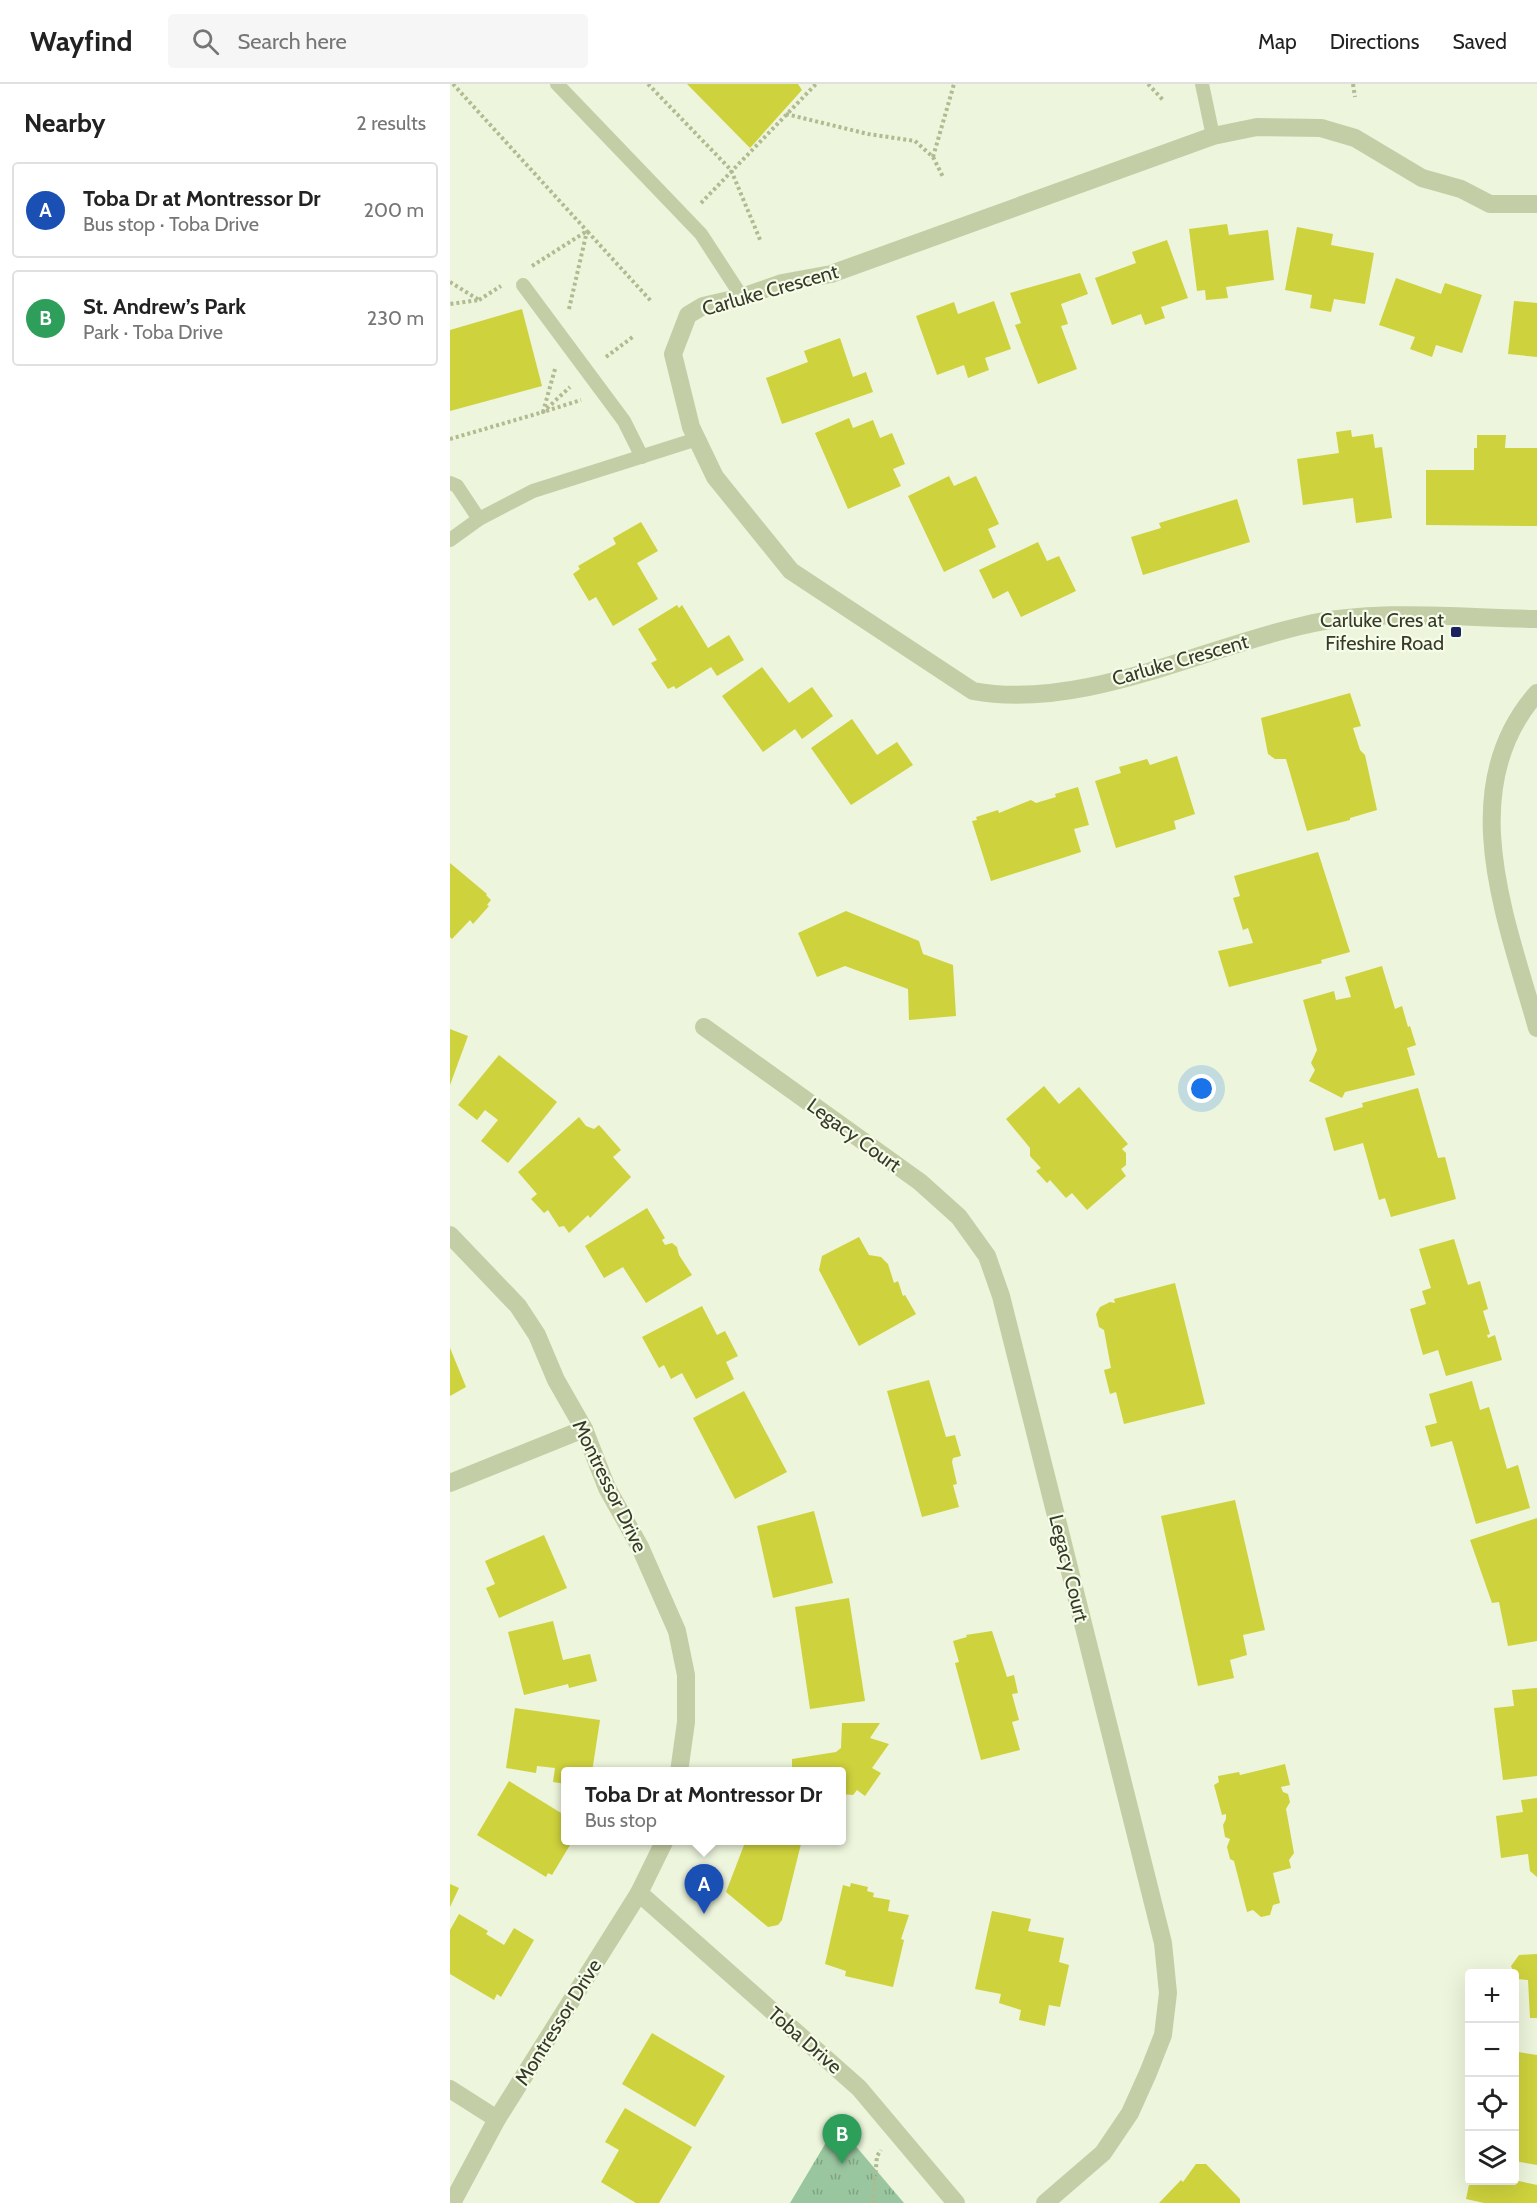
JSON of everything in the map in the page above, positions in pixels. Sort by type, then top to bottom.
[{"type":"street","name":"Carluke Crescent","points":[[1537,204],[1490,204],[1461,189],[1422,178],[1355,138],[1321,128],[1257,127],[1213,136],[831,274],[782,283],[742,297],[703,306],[688,315],[673,354],[691,427],[715,477],[791,571],[974,692],[1002,697],[1052,693],[1139,675],[1252,638],[1306,624],[1355,616],[1537,619]]},
{"type":"street","points":[[1537,693],[1503,746],[1493,784],[1492,833],[1496,882],[1537,1028]]},
{"type":"street","name":"Legacy Court","points":[[704,1027],[920,1182],[959,1217],[987,1256],[1000,1296],[1163,1942],[1168,1993],[1163,2035],[1130,2113],[1102,2153],[1045,2203]]},
{"type":"street","name":"Montressor Drive","points":[[450,1235],[518,1306],[537,1335],[556,1380],[584,1429],[607,1488],[640,1547],[677,1631],[686,1675],[686,1722],[680,1767]]},
{"type":"street","points":[[450,1483],[584,1429]]},
{"type":"street","name":"Montressor Drive","points":[[452,2203],[497,2120],[639,1893],[663,1845]]},
{"type":"street","name":"Toba Drive","points":[[639,1893],[859,2088],[956,2203]]},
{"type":"street","points":[[450,2089],[497,2120]]},
{"type":"lane","points":[[557,84],[700,234],[742,297]]},
{"type":"lane","points":[[1202,84],[1213,136]]},
{"type":"lane","points":[[523,278],[563,338],[624,421],[642,457]]},
{"type":"lane","points":[[450,540],[479,519],[533,491],[697,439]]},
{"type":"lane","points":[[450,483],[457,486],[479,519]]},
{"type":"path","points":[[453,84],[651,301]]},
{"type":"path","points":[[648,84],[731,170],[760,242]]},
{"type":"path","points":[[687,220],[731,170],[816,84]]},
{"type":"path","points":[[933,157],[954,84]]},
{"type":"path","points":[[1148,84],[1163,100]]},
{"type":"path","points":[[1353,84],[1355,97]]},
{"type":"path","points":[[785,114],[868,134],[915,141],[933,157],[943,177]]},
{"type":"path","points":[[523,278],[587,231]]},
{"type":"path","points":[[543,412],[563,338],[587,231]]},
{"type":"path","points":[[450,282],[478,300]]},
{"type":"path","points":[[450,304],[478,300],[506,283]]},
{"type":"path","points":[[543,412],[587,371],[634,336]]},
{"type":"path","points":[[450,440],[603,392]]},
{"type":"path","points":[[873,2203],[877,2156],[895,2130]]},
{"type":"green space","points":[[837,2124],[904,2203],[790,2203]]},
{"type":"building","points":[[687,84],[798,84],[802,90],[750,148]]},
{"type":"building","points":[[1227,224],[1229,235],[1268,230],[1274,280],[1226,287],[1228,298],[1206,300],[1205,290],[1197,291],[1189,229]]},
{"type":"building","points":[[1297,227],[1333,234],[1331,245],[1374,253],[1365,304],[1334,299],[1331,312],[1310,308],[1312,295],[1285,290]]},
{"type":"building","points":[[1167,240],[1188,298],[1161,307],[1165,318],[1145,325],[1141,314],[1112,325],[1095,278],[1136,263],[1132,252]]},
{"type":"building","points":[[1080,273],[1088,294],[1061,304],[1068,324],[1061,326],[1077,369],[1038,384],[1015,325],[1021,323],[1010,293]]},
{"type":"building","points":[[1396,278],[1441,294],[1445,283],[1482,295],[1462,353],[1436,345],[1432,357],[1410,349],[1415,337],[1379,325]]},
{"type":"building","points":[[994,301],[1011,349],[985,358],[989,370],[968,378],[964,365],[937,375],[916,316],[954,302],[958,314]]},
{"type":"building","points":[[1514,301],[1537,303],[1537,357],[1508,354]]},
{"type":"building","points":[[522,309],[542,386],[450,411],[450,330]]},
{"type":"building","points":[[840,338],[853,377],[866,372],[873,392],[782,424],[766,378],[808,362],[804,351]]},
{"type":"building","points":[[849,418],[853,428],[873,420],[880,438],[892,433],[905,464],[893,469],[901,486],[848,509],[815,433]]},
{"type":"building","points":[[1351,430],[1352,437],[1373,434],[1375,448],[1382,447],[1392,518],[1356,523],[1353,498],[1303,505],[1297,459],[1339,453],[1336,432]]},
{"type":"building","points":[[1477,435],[1506,435],[1505,448],[1537,448],[1537,526],[1426,525],[1426,470],[1474,470],[1474,448],[1477,448]]},
{"type":"building","points":[[949,476],[954,486],[976,476],[999,524],[988,529],[996,547],[944,572],[908,496]]},
{"type":"building","points":[[1237,499],[1250,542],[1143,575],[1131,537],[1161,528],[1159,523]]},
{"type":"building","points":[[641,522],[658,551],[637,563],[658,599],[613,626],[596,597],[589,601],[573,574],[580,569],[578,566],[616,544],[613,538]]},
{"type":"building","points":[[1038,542],[1047,561],[1059,556],[1076,591],[1021,617],[1008,591],[993,599],[979,570]]},
{"type":"building","points":[[677,605],[679,608],[682,605],[708,648],[729,635],[744,660],[717,676],[711,667],[676,689],[674,686],[668,689],[651,663],[657,660],[638,629]]},
{"type":"building","points":[[762,667],[789,703],[812,687],[833,716],[802,739],[795,729],[763,752],[722,696]]},
{"type":"building","points":[[1350,693],[1361,726],[1353,728],[1360,750],[1365,755],[1377,810],[1350,818],[1350,820],[1307,831],[1286,759],[1275,759],[1268,754],[1261,718]]},
{"type":"building","points":[[852,719],[877,755],[897,742],[913,765],[851,805],[811,748]]},
{"type":"building","points":[[1177,756],[1195,814],[1174,821],[1176,829],[1116,848],[1095,781],[1121,773],[1119,767],[1147,759],[1150,765]]},
{"type":"building","points":[[1078,787],[1089,825],[1074,829],[1081,852],[991,881],[972,821],[977,820],[976,817],[998,810],[999,813],[1031,800],[1036,803],[1056,797],[1055,794]]},
{"type":"building","points":[[1318,852],[1350,952],[1321,960],[1322,963],[1229,987],[1218,951],[1253,943],[1248,928],[1243,930],[1233,898],[1240,896],[1234,876]]},
{"type":"building","points":[[450,863],[491,900],[487,905],[489,906],[473,924],[470,920],[452,939],[450,937]]},
{"type":"building","points":[[846,911],[919,941],[923,954],[953,965],[956,1016],[909,1020],[908,989],[845,966],[817,977],[798,933]]},
{"type":"building","points":[[1382,966],[1395,1009],[1402,1006],[1416,1045],[1407,1048],[1415,1075],[1345,1092],[1342,1098],[1309,1081],[1315,1070],[1311,1063],[1317,1050],[1303,1000],[1334,991],[1336,1000],[1351,997],[1345,977]]},
{"type":"building","points":[[450,1029],[468,1036],[450,1085]]},
{"type":"building","points":[[499,1055],[557,1102],[508,1163],[481,1141],[498,1120],[485,1110],[477,1120],[458,1105]]},
{"type":"building","points":[[1044,1086],[1059,1104],[1079,1087],[1128,1144],[1122,1149],[1126,1153],[1126,1165],[1121,1169],[1126,1176],[1087,1210],[1072,1193],[1066,1198],[1050,1180],[1047,1183],[1036,1171],[1041,1168],[1030,1156],[1030,1148],[1006,1119]]},
{"type":"building","points":[[1418,1088],[1438,1158],[1445,1157],[1456,1199],[1391,1217],[1385,1198],[1379,1200],[1363,1143],[1334,1151],[1325,1118],[1363,1107],[1362,1103]]},
{"type":"building","points":[[579,1117],[586,1126],[594,1129],[599,1125],[621,1150],[613,1157],[631,1177],[590,1218],[588,1215],[569,1233],[564,1226],[559,1227],[548,1210],[544,1213],[531,1199],[537,1194],[518,1172]]},
{"type":"building","points":[[647,1208],[665,1238],[662,1240],[665,1245],[672,1243],[677,1247],[679,1255],[692,1275],[646,1303],[623,1267],[604,1278],[585,1246]]},
{"type":"building","points":[[859,1237],[869,1255],[881,1257],[888,1264],[894,1283],[898,1281],[903,1296],[905,1295],[916,1314],[859,1346],[819,1270],[822,1256]]},
{"type":"building","points":[[1454,1239],[1468,1285],[1480,1281],[1488,1309],[1483,1311],[1490,1334],[1487,1335],[1488,1338],[1495,1335],[1502,1360],[1446,1376],[1438,1350],[1423,1355],[1410,1309],[1426,1304],[1422,1291],[1431,1288],[1419,1249]]},
{"type":"building","points":[[1175,1283],[1205,1404],[1124,1424],[1116,1392],[1110,1394],[1104,1370],[1111,1368],[1104,1330],[1099,1327],[1096,1314],[1100,1307],[1110,1302],[1115,1303],[1114,1299]]},
{"type":"building","points":[[702,1306],[717,1335],[725,1331],[738,1356],[726,1362],[734,1379],[696,1399],[682,1373],[671,1379],[664,1365],[659,1368],[642,1337]]},
{"type":"building","points":[[450,1348],[466,1387],[450,1396]]},
{"type":"building","points":[[929,1380],[946,1437],[955,1435],[961,1456],[953,1458],[952,1462],[957,1484],[953,1485],[959,1507],[922,1517],[887,1391]]},
{"type":"building","points":[[1472,1381],[1480,1410],[1489,1407],[1507,1469],[1518,1465],[1530,1508],[1476,1524],[1452,1441],[1431,1447],[1425,1426],[1437,1423],[1429,1394]]},
{"type":"building","points":[[744,1391],[787,1472],[735,1499],[693,1418]]},
{"type":"building","points":[[1235,1500],[1265,1630],[1243,1635],[1247,1655],[1230,1660],[1234,1678],[1198,1686],[1161,1516]]},
{"type":"building","points":[[814,1511],[833,1583],[773,1598],[757,1526]]},
{"type":"building","points":[[1537,1518],[1537,1641],[1508,1646],[1499,1602],[1492,1603],[1470,1540]]},
{"type":"building","points":[[544,1535],[567,1588],[499,1618],[486,1588],[495,1584],[485,1561]]},
{"type":"building","points":[[849,1598],[865,1701],[810,1709],[795,1607]]},
{"type":"building","points":[[553,1621],[563,1660],[590,1654],[597,1681],[569,1688],[568,1684],[524,1695],[508,1632]]},
{"type":"building","points":[[992,1631],[1007,1677],[1014,1675],[1018,1693],[1012,1694],[1019,1720],[1012,1722],[1020,1750],[981,1760],[955,1663],[959,1662],[953,1641],[967,1637],[966,1635]]},
{"type":"building","points":[[1537,1688],[1537,1776],[1503,1780],[1494,1708],[1514,1706],[1512,1690]]},
{"type":"building","points":[[515,1708],[600,1720],[593,1767],[561,1767],[561,1783],[553,1782],[555,1768],[537,1766],[536,1773],[506,1768]]},
{"type":"building","points":[[842,1723],[880,1723],[870,1738],[889,1744],[872,1768],[881,1773],[865,1796],[857,1790],[853,1795],[846,1794],[846,1767],[792,1767],[792,1759],[836,1752],[841,1748]]},
{"type":"building","points":[[1285,1764],[1290,1785],[1281,1787],[1283,1792],[1288,1794],[1290,1802],[1286,1809],[1294,1853],[1289,1860],[1291,1868],[1273,1873],[1280,1903],[1273,1905],[1270,1915],[1261,1917],[1253,1910],[1247,1912],[1234,1861],[1230,1859],[1227,1847],[1230,1839],[1225,1837],[1223,1825],[1226,1814],[1222,1815],[1214,1785],[1219,1782],[1218,1776],[1239,1772],[1240,1775]]},
{"type":"building","points":[[509,1781],[561,1813],[561,1845],[570,1845],[552,1875],[548,1873],[546,1877],[477,1835]]},
{"type":"building","points":[[1537,1798],[1537,1877],[1530,1871],[1528,1854],[1501,1858],[1496,1816],[1523,1812],[1521,1800]]},
{"type":"building","points":[[744,1845],[801,1845],[782,1920],[778,1925],[768,1927],[726,1892]]},
{"type":"building","points":[[851,1883],[868,1887],[867,1891],[874,1893],[873,1897],[890,1900],[888,1911],[909,1915],[901,1939],[904,1940],[893,1987],[845,1976],[846,1971],[825,1964],[843,1885],[850,1887]]},
{"type":"building","points":[[450,1884],[459,1888],[450,1907]]},
{"type":"building","points":[[992,1911],[1031,1919],[1028,1931],[1064,1938],[1059,1962],[1069,1965],[1060,2007],[1049,2005],[1045,2026],[1019,2020],[1021,2010],[999,2003],[1001,1994],[975,1989]]},
{"type":"building","points":[[459,1914],[488,1931],[486,1934],[504,1945],[514,1928],[534,1940],[501,1997],[497,1994],[494,2000],[450,1974],[450,1930]]},
{"type":"building","points":[[1537,1954],[1537,2018],[1530,2018],[1528,1980],[1519,1979],[1519,1969],[1512,1969],[1511,1966],[1519,1955]]},
{"type":"building","points":[[652,2033],[725,2076],[695,2127],[622,2084]]},
{"type":"building","points":[[1519,2052],[1537,2055],[1537,2165],[1519,2162]]},
{"type":"building","points":[[625,2108],[692,2147],[659,2203],[636,2203],[601,2182],[619,2150],[605,2142]]},
{"type":"building","points":[[1196,2164],[1206,2164],[1240,2199],[1240,2203],[1159,2203],[1181,2180],[1183,2182]]},
{"type":"building","points":[[1519,2181],[1537,2185],[1537,2203],[1484,2203],[1466,2199],[1469,2185],[1519,2185]]},
{"type":"place","name":"Carluke Cres at Fifeshire Road","points":[[1456,632]]},
{"type":"place","name":"Toba Dr at Montressor Dr","points":[[704,1914]]},
{"type":"place","name":"St. Andrew’s Park","points":[[842,2164]]}]
